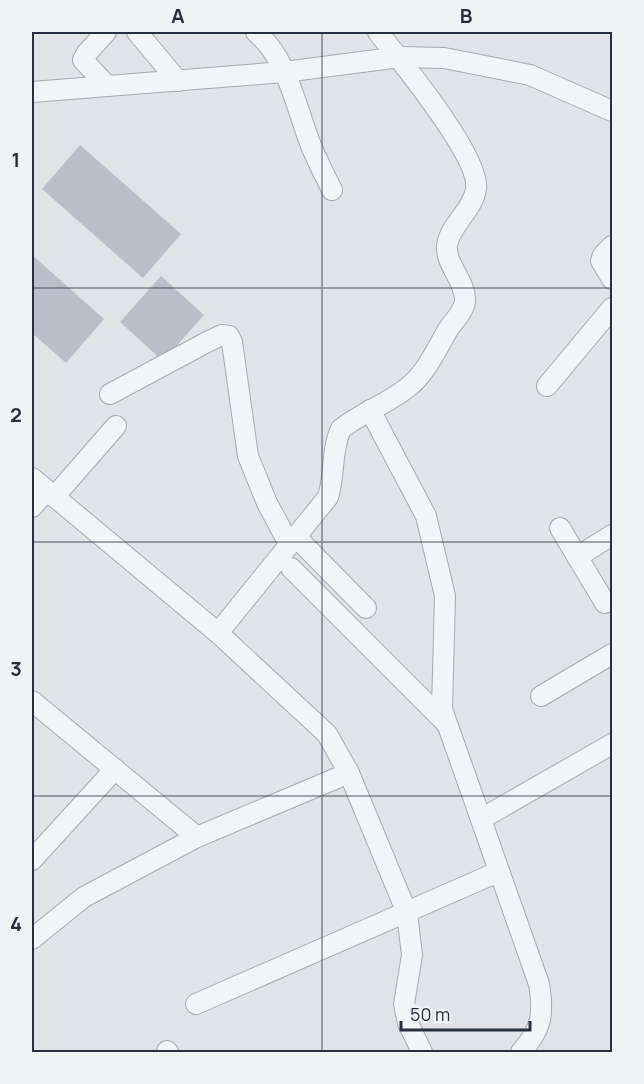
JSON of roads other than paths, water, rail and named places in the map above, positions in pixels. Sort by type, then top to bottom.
[{"type":"street","points":[[106,32],[86,54],[84,60],[107,86]]},
{"type":"street","points":[[137,32],[178,81]]},
{"type":"street","points":[[256,32],[271,46],[284,72],[313,149],[332,190]]},
{"type":"street","points":[[218,633],[328,497],[332,483],[336,439],[341,429],[408,388],[465,304],[465,291],[447,248],[449,238],[472,203],[476,188],[475,173],[400,57],[378,32]]},
{"type":"street","points":[[32,92],[284,72],[400,57],[444,58],[530,75],[612,111]]},
{"type":"street","points":[[612,246],[603,255],[601,261],[612,279]]},
{"type":"street","points":[[547,386],[612,308]]},
{"type":"street","points":[[110,394],[208,341],[222,335],[229,336],[232,342],[248,456],[267,503],[293,541],[366,608]]},
{"type":"street","points":[[370,410],[426,516],[442,576],[445,613],[441,692],[446,723],[540,984],[543,1006],[538,1032],[521,1053]]},
{"type":"street","points":[[32,507],[44,489],[116,426]]},
{"type":"street","points":[[44,489],[218,633],[327,734],[348,772],[407,913],[412,955],[405,1004],[408,1023],[422,1053]]},
{"type":"street","points":[[560,528],[605,603]]},
{"type":"street","points":[[577,557],[612,535]]},
{"type":"street","points":[[291,568],[446,723]]},
{"type":"street","points":[[541,696],[612,654]]},
{"type":"street","points":[[32,701],[197,837]]},
{"type":"street","points":[[481,819],[612,744]]},
{"type":"street","points":[[32,860],[114,769]]},
{"type":"street","points":[[32,939],[84,897],[197,837],[348,772]]},
{"type":"street","points":[[196,1004],[498,872]]}]
